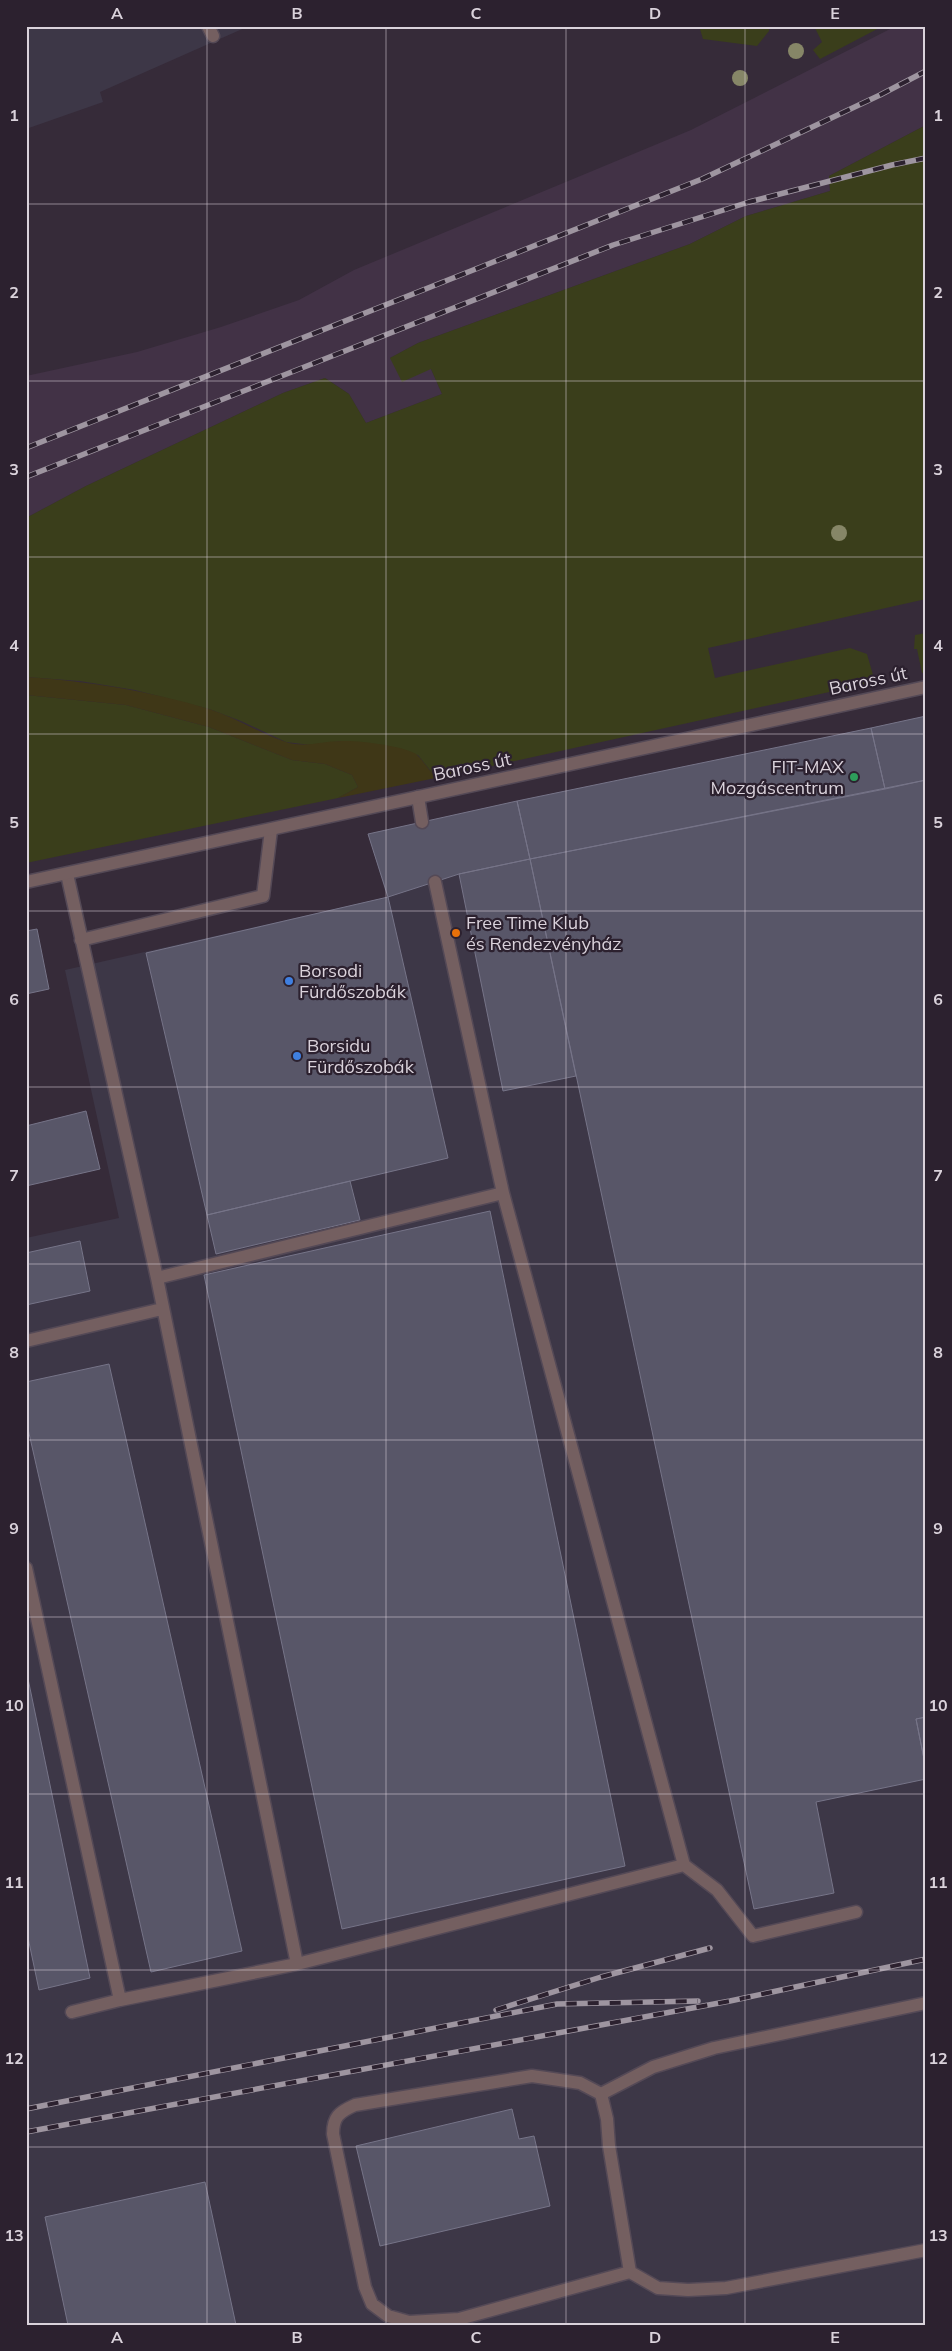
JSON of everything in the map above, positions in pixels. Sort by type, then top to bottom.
[{"type":"street","name":"Baross út","points":[[26,882],[926,687]]},
{"type":"street","points":[[418,797],[422,822]]},
{"type":"street","points":[[81,940],[264,896],[271,830]]},
{"type":"street","points":[[66,874],[157,1278],[297,1964]]},
{"type":"street","points":[[435,882],[503,1193],[684,1864],[717,1890],[753,1936],[856,1912]]},
{"type":"street","points":[[157,1278],[503,1193]]},
{"type":"street","points":[[26,1341],[162,1309]]},
{"type":"street","points":[[26,1568],[120,2000]]},
{"type":"street","points":[[72,2012],[120,2000],[297,1964],[684,1864]]},
{"type":"street","points":[[601,2094],[653,2067],[714,2048],[926,2003]]},
{"type":"street","points":[[601,2094],[580,2084],[532,2076],[355,2105],[338,2113],[334,2118],[333,2134],[364,2287],[372,2304],[388,2316],[409,2322],[459,2318],[630,2272],[658,2288],[688,2290],[726,2288],[926,2250]]},
{"type":"street","points":[[601,2094],[607,2119],[609,2146],[630,2272]]},
{"type":"shaded area","points":[[26,26],[249,26],[100,92],[103,102],[26,129]]},
{"type":"shaded area","points":[[896,26],[926,26],[926,125],[829,176],[830,191],[746,216],[690,244],[418,343],[390,358],[431,369],[442,394],[366,423],[349,394],[325,378],[283,393],[86,486],[26,518],[26,376],[137,352],[221,327],[299,300],[354,270],[691,130]]},
{"type":"shaded area","points":[[926,716],[926,2325],[26,2325],[26,1238],[119,1218],[65,970],[387,897],[368,834]]},
{"type":"green space","points":[[699,26],[769,26],[769,31],[757,46],[703,39]]},
{"type":"green space","points":[[814,26],[883,26],[820,59],[813,50],[822,42]]},
{"type":"green space","points":[[926,125],[926,599],[708,648],[715,678],[850,648],[867,654],[875,682],[460,773],[433,774],[418,755],[342,741],[311,745],[286,742],[241,721],[209,709],[135,690],[80,681],[26,677],[26,518],[86,486],[283,393],[325,378],[349,394],[366,423],[442,394],[431,369],[402,382],[390,358],[418,343],[690,244],[746,216],[830,191],[829,176]]},
{"type":"green space","points":[[926,633],[926,672],[922,673],[917,649],[914,649],[915,635]]},
{"type":"green space","points":[[26,695],[126,705],[209,727],[292,760],[325,764],[352,775],[358,787],[338,798],[26,863]]},
{"type":"sand","points":[[26,677],[96,684],[164,697],[209,709],[293,744],[349,741],[402,748],[416,754],[433,774],[460,773],[338,798],[358,787],[352,775],[325,764],[292,760],[209,727],[126,705],[26,695]]},
{"type":"building","points":[[926,716],[926,780],[885,789],[871,728]]},
{"type":"building","points":[[871,728],[885,789],[530,859],[517,801]]},
{"type":"building","points":[[926,780],[926,1717],[916,1719],[926,1769],[926,1779],[816,1802],[834,1893],[754,1909],[530,859]]},
{"type":"building","points":[[517,801],[530,859],[459,874],[388,897],[368,834]]},
{"type":"building","points":[[530,859],[576,1076],[503,1091],[459,874]]},
{"type":"building","name":"Borsidu Fürdőszobák","points":[[388,897],[448,1158],[207,1215],[146,953]]},
{"type":"building","points":[[37,929],[49,989],[26,994],[26,931]]},
{"type":"building","points":[[86,1111],[100,1169],[26,1186],[26,1126]]},
{"type":"building","points":[[350,1181],[360,1220],[216,1254],[207,1215]]},
{"type":"building","points":[[490,1211],[625,1866],[342,1929],[204,1275]]},
{"type":"building","points":[[80,1241],[90,1291],[26,1305],[26,1253]]},
{"type":"building","points":[[109,1364],[242,1951],[151,1972],[26,1420],[26,1382]]},
{"type":"building","points":[[26,1669],[90,1978],[39,1990],[26,1928]]},
{"type":"building","points":[[926,1717],[926,1769],[916,1719]]},
{"type":"building","points":[[512,2109],[519,2139],[534,2136],[550,2206],[380,2246],[356,2146]]},
{"type":"building","points":[[205,2182],[236,2325],[68,2325],[45,2217]]},
{"type":"railway","points":[[26,448],[702,179],[880,95],[926,71]]},
{"type":"railway","points":[[26,477],[613,245],[749,202],[926,158]]},
{"type":"railway","points":[[496,2010],[601,1977],[710,1948]]},
{"type":"railway","points":[[26,2132],[730,2001],[926,1959]]},
{"type":"railway","points":[[26,2109],[557,2004],[698,2001]]},
{"type":"place","name":"FIT-MAX Mozgáscentrum","points":[[854,777]]},
{"type":"place","name":"Free Time Klub és Rendezvényház","points":[[456,933]]},
{"type":"place","name":"Borsodi Fürdőszobák","points":[[289,981]]},
{"type":"place","name":"Borsidu Fürdőszobák","points":[[297,1056]]}]
